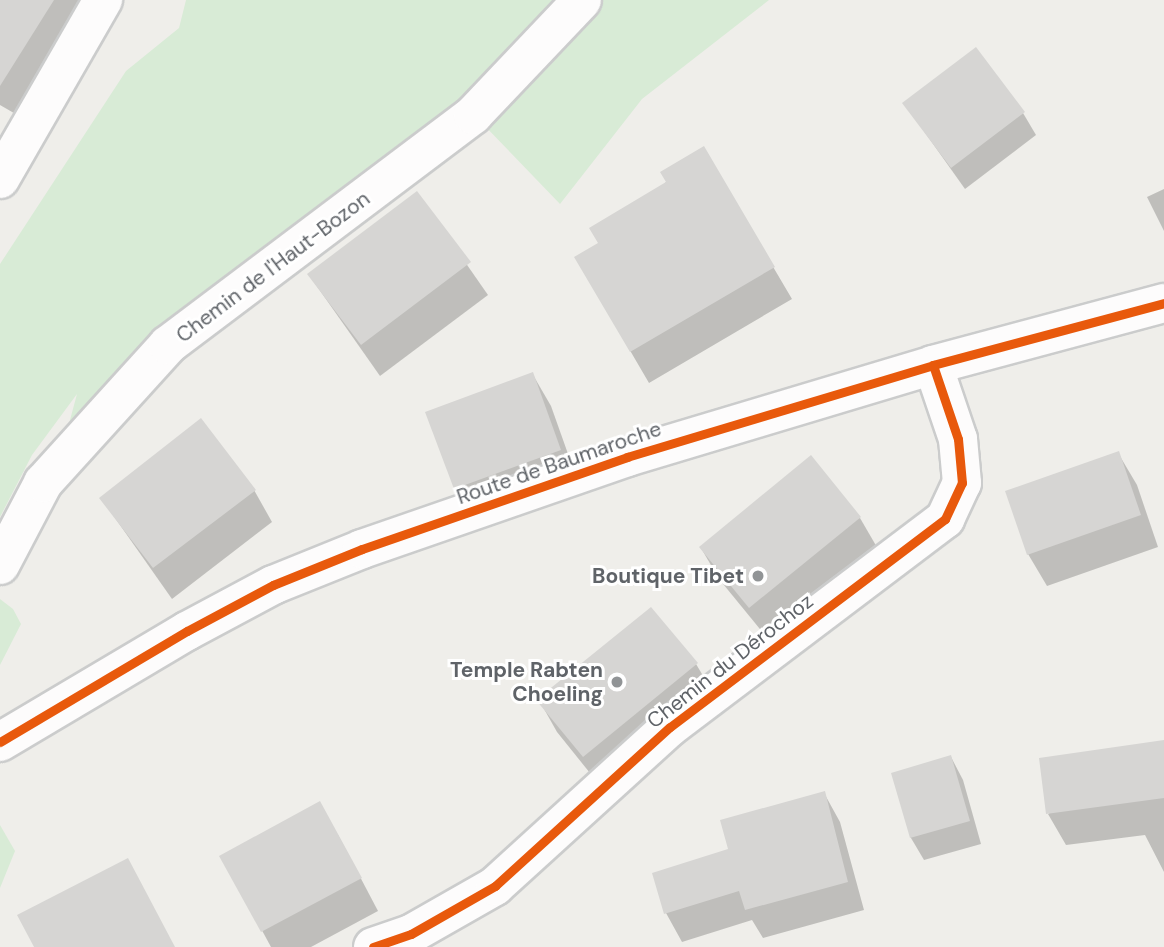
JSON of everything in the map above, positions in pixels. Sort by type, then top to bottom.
[{"type":"street","points":[[0,179],[103,0]]},
{"type":"street","name":"Chemin de l'Haut-Bozon","points":[[0,565],[43,484],[168,345],[473,115],[582,0]]},
{"type":"street","name":"Route de Baumaroche","points":[[0,742],[199,624],[273,585],[362,549],[626,457],[933,365],[1164,303]]},
{"type":"street","name":"Chemin du Dérochoz","points":[[373,947],[411,934],[495,886],[670,727],[945,519],[962,483],[958,439],[933,365]]},
{"type":"green space","points":[[186,0],[769,0],[642,99],[560,204],[481,122],[176,357],[52,487],[77,394],[32,455],[0,517],[0,264],[126,71],[179,28]]},
{"type":"green space","points":[[0,599],[13,609],[21,624],[0,665]]},
{"type":"green space","points":[[0,825],[15,851],[0,888]]},
{"type":"building","points":[[0,0],[54,0],[0,86]]},
{"type":"building","points":[[976,47],[1025,112],[951,168],[902,103]]},
{"type":"building","points":[[704,146],[775,267],[630,352],[574,257],[598,243],[589,228],[666,182],[660,172]]},
{"type":"building","points":[[417,191],[471,262],[361,345],[307,274]]},
{"type":"building","points":[[533,372],[561,450],[454,489],[425,412]]},
{"type":"building","points":[[201,418],[256,490],[153,568],[99,498]]},
{"type":"building","points":[[1119,451],[1141,515],[1027,555],[1005,491]]},
{"type":"building","points":[[811,455],[861,517],[749,608],[699,547]]},
{"type":"building","name":"Temple Rabten Choeling","points":[[651,607],[698,663],[583,757],[536,700]]},
{"type":"building","points":[[1164,740],[1164,798],[1046,814],[1039,758]]},
{"type":"building","points":[[951,755],[970,821],[910,838],[891,773]]},
{"type":"building","points":[[825,791],[848,882],[745,910],[739,891],[664,914],[652,873],[728,849],[720,820]]},
{"type":"building","points":[[320,801],[362,878],[261,932],[219,856]]},
{"type":"building","points":[[128,858],[175,947],[34,947],[17,915]]},
{"type":"cycle path","points":[[0,742],[187,631],[273,585],[362,549],[627,457],[933,365],[1164,303]]},
{"type":"cycle path","points":[[373,947],[411,934],[495,886],[670,727],[945,519],[962,483],[958,439],[933,365]]},
{"type":"place","name":"Boutique Tibet","points":[[758,576]]},
{"type":"place","name":"Temple Rabten Choeling","points":[[617,682]]}]
